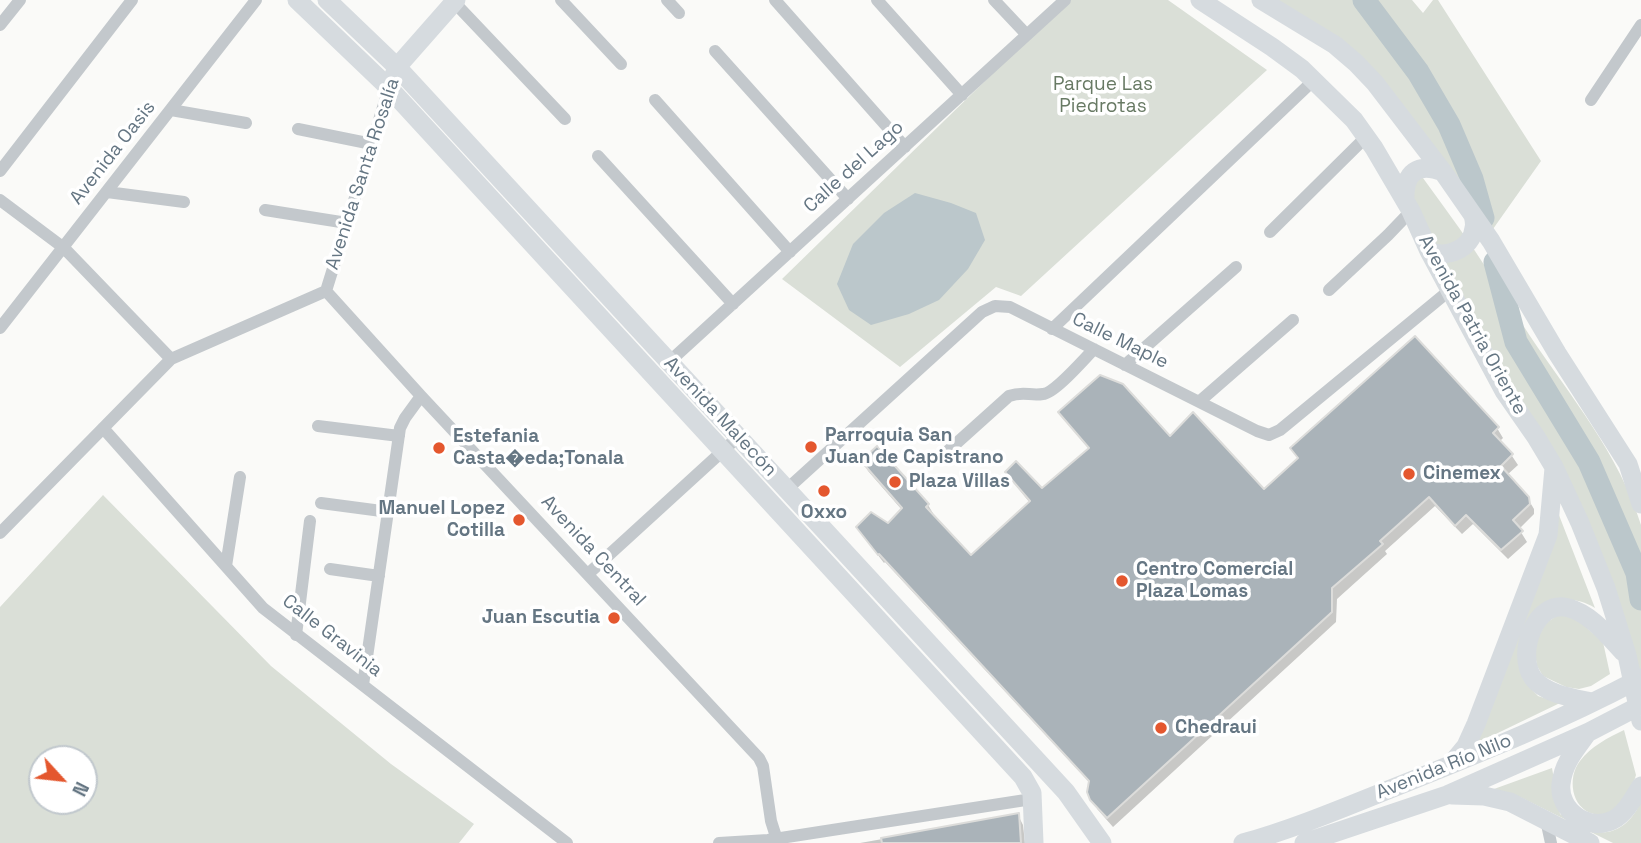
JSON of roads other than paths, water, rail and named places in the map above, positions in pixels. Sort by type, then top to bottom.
[{"type":"street","points":[[0,25],[20,0]]},
{"type":"street","points":[[0,172],[132,0]]},
{"type":"street","name":"Avenida Oasis","points":[[0,328],[256,0]]},
{"type":"street","name":"Avenida Malecón","points":[[297,0],[389,88],[1023,777],[1032,793],[1034,843]]},
{"type":"street","name":"Avenida Malecón","points":[[327,0],[397,67],[1066,792],[1102,843]]},
{"type":"street","points":[[561,0],[621,64]]},
{"type":"street","points":[[667,0],[679,13]]},
{"type":"street","points":[[775,0],[905,147]]},
{"type":"street","points":[[877,0],[962,95]]},
{"type":"street","points":[[994,0],[1027,35]]},
{"type":"street","name":"Calle del Lago","points":[[669,362],[1065,0]]},
{"type":"street","name":"Avenida Patria Oriente","points":[[1200,0],[1272,47],[1314,80],[1354,120],[1408,205],[1429,251],[1504,391],[1554,467],[1580,523],[1606,588],[1627,655],[1641,721]]},
{"type":"street","points":[[1261,0],[1335,45],[1356,63],[1375,83],[1443,172],[1491,241],[1557,353],[1634,469],[1641,504]]},
{"type":"street","points":[[455,1],[565,119]]},
{"type":"street","name":"Avenida Santa Rosalía","points":[[0,533],[170,359],[326,292],[397,67],[455,1]]},
{"type":"street","points":[[1591,100],[1641,25]]},
{"type":"street","points":[[715,51],[848,199]]},
{"type":"street","points":[[1052,329],[1314,80]]},
{"type":"street","points":[[655,100],[790,252]]},
{"type":"street","points":[[171,110],[246,123]]},
{"type":"street","points":[[298,129],[372,145]]},
{"type":"street","points":[[1270,232],[1366,137]]},
{"type":"street","points":[[598,156],[733,304]]},
{"type":"street","points":[[1329,290],[1388,235],[1408,205],[1404,190],[1411,175],[1425,167],[1443,172]]},
{"type":"street","points":[[107,192],[184,202]]},
{"type":"street","points":[[0,200],[64,248],[170,359]]},
{"type":"street","points":[[265,210],[347,223]]},
{"type":"street","points":[[1429,251],[1446,255],[1461,248],[1473,234],[1473,216]]},
{"type":"street","points":[[1125,365],[1236,267]]},
{"type":"street","name":"Calle Maple","points":[[786,489],[982,312],[995,306],[1010,307],[1269,435],[1280,430],[1450,289]]},
{"type":"street","name":"Avenida Central","points":[[326,292],[759,758],[763,766],[773,841]]},
{"type":"street","points":[[1200,401],[1293,320]]},
{"type":"street","points":[[940,458],[1009,396],[1051,392],[1094,349]]},
{"type":"street","points":[[363,685],[400,428],[421,396]]},
{"type":"street","points":[[318,426],[399,436]]},
{"type":"street","name":"Calle Gravinia","points":[[103,428],[263,608],[567,843]]},
{"type":"street","points":[[588,574],[738,437]]},
{"type":"street","points":[[1451,765],[1466,747],[1548,535],[1554,467]]},
{"type":"street","points":[[226,566],[240,477]]},
{"type":"street","points":[[321,503],[388,512]]},
{"type":"street","points":[[296,635],[310,521]]},
{"type":"street","points":[[330,569],[379,576]]},
{"type":"street","points":[[1596,700],[1544,688],[1532,677],[1527,659],[1528,638],[1536,621],[1550,609],[1567,607],[1585,615],[1627,655]]},
{"type":"street","name":"Avenida Río Nilo","points":[[1243,843],[1331,813],[1451,765],[1641,678]]},
{"type":"street","name":"Avenida Río Nilo","points":[[1304,843],[1447,795],[1589,732],[1641,705]]},
{"type":"street","points":[[1589,732],[1567,762],[1560,786],[1563,799],[1572,814],[1583,821],[1598,825],[1615,819],[1641,786]]},
{"type":"street","points":[[1447,795],[1484,796],[1510,802],[1590,843]]},
{"type":"street","points":[[719,843],[773,841],[1032,799]]},
{"type":"street","points":[[1546,820],[1551,843]]},
{"type":"waterway","points":[[1364,0],[1418,72],[1449,125],[1472,179],[1483,218]]},
{"type":"waterway","points":[[1495,262],[1516,342],[1589,462],[1637,573],[1641,599]]},
{"type":"place","name":"Parroquia San Juan de Capistrano","points":[[811,447]]},
{"type":"place","name":"Estefania Casta�eda;Tonala","points":[[439,448]]},
{"type":"place","name":"Cinemex","points":[[1409,474]]},
{"type":"place","name":"Plaza Villas","points":[[895,482]]},
{"type":"place","name":"Oxxo","points":[[824,491]]},
{"type":"place","name":"Manuel Lopez Cotilla","points":[[519,520]]},
{"type":"place","name":"Centro Comercial Plaza Lomas","points":[[1122,581]]},
{"type":"place","name":"Juan Escutia","points":[[614,618]]},
{"type":"place","name":"Chedraui","points":[[1161,728]]},
{"type":"park label","name":"Parque Las Piedrotas","points":[[1103,96]]}]
